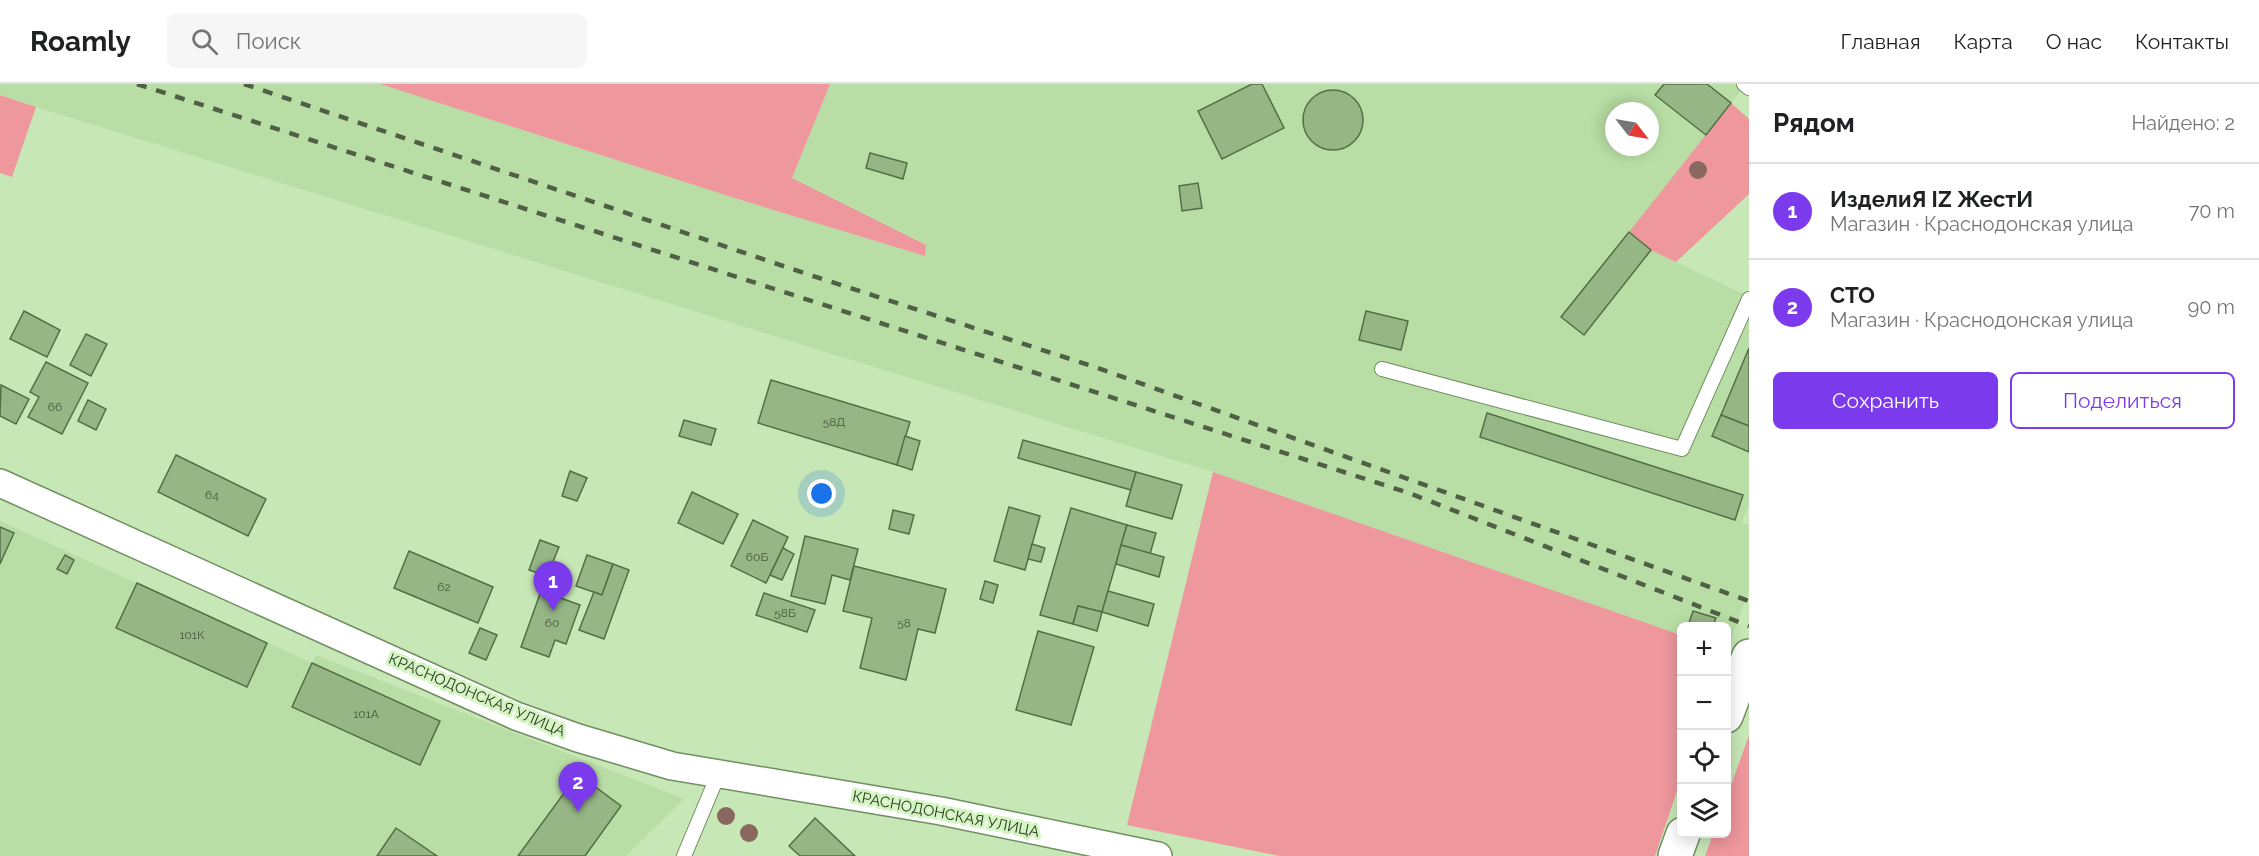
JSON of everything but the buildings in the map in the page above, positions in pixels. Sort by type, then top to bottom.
[{"type":"main road","points":[[1731,703],[1749,656]]},
{"type":"main road","points":[[1675,856],[1682,838]]},
{"type":"street","name":"КРАСНОДОНСКАЯ УЛИЦА","points":[[0,483],[516,716],[628,754],[718,775],[941,811],[1158,856]]},
{"type":"lane","points":[[1744,84],[1749,88]]},
{"type":"lane","points":[[1382,369],[1682,449],[1749,299]]},
{"type":"lane","points":[[684,856],[718,775]]},
{"type":"shaded area","points":[[0,84],[380,84],[741,200],[925,256],[926,245],[792,178],[830,84],[1746,84],[1629,232],[1652,250],[1749,297],[1749,504],[1742,522],[1749,525],[1749,591],[1731,638],[1731,622],[1677,622],[1677,634],[1213,472],[0,95]]},
{"type":"shaded area","points":[[380,84],[830,84],[792,178],[926,245],[925,256],[741,200]]},
{"type":"shaded area","points":[[0,95],[36,107],[12,177],[0,173]]},
{"type":"shaded area","points":[[1731,103],[1749,119],[1749,194],[1676,262],[1651,250],[1629,232]]},
{"type":"shaded area","points":[[1213,472],[1677,634],[1677,791],[1655,856],[1280,856],[1127,825]]},
{"type":"shaded area","points":[[0,521],[312,663],[316,655],[684,799],[626,856],[0,856]]},
{"type":"shaded area","points":[[1749,735],[1749,856],[1705,856],[1712,838],[1731,838],[1731,786]]},
{"type":"railway","points":[[137,84],[1409,493],[1749,626]]},
{"type":"railway","points":[[244,84],[810,275],[1095,367],[1749,601]]},
{"type":"place","name":"ИзделиЯ IZ ЖестИ","points":[[553,611]]},
{"type":"place","name":"СТО","points":[[578,812]]}]
